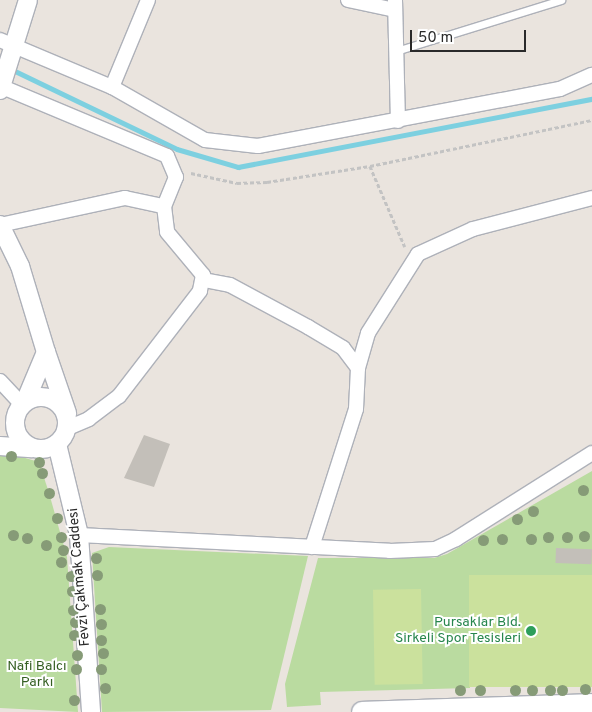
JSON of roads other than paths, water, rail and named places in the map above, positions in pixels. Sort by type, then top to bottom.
[{"type":"main road","points":[[362,712],[592,704]]},
{"type":"street","points":[[0,446],[34,449],[89,419],[119,396],[200,291],[204,280],[201,270],[167,232],[164,206],[175,170],[167,156],[1,86],[10,47],[28,0]]},
{"type":"street","points":[[112,87],[148,0]]},
{"type":"street","points":[[348,0],[395,5],[398,121]]},
{"type":"street","points":[[10,47],[112,87],[205,140],[258,146],[560,90],[592,75]]},
{"type":"street","points":[[34,449],[16,433],[22,405],[46,352],[20,266],[0,225],[125,198],[164,206]]},
{"type":"street","points":[[312,547],[356,409],[358,368],[368,332],[411,262],[418,254],[472,229],[592,198]]},
{"type":"street","points":[[204,280],[230,285],[308,327],[343,348],[358,368]]},
{"type":"street","name":"Fevzi Çakmak Caddesi","points":[[46,352],[67,410],[64,431],[79,535],[91,712]]},
{"type":"street","points":[[0,381],[22,405]]},
{"type":"street","points":[[0,423],[22,405],[51,399],[59,404],[64,431]]},
{"type":"street","points":[[79,535],[390,551],[435,549],[456,539],[592,453]]},
{"type":"lane","points":[[396,51],[561,0]]},
{"type":"waterway","points":[[11,69],[177,149],[238,167],[592,99]]},
{"type":"place","name":"Pursaklar Bld. Sirkeli Spor Tesisleri","points":[[531,631]]},
{"type":"park label","name":"Nafi Balcı Parkı","points":[[37,676]]}]
